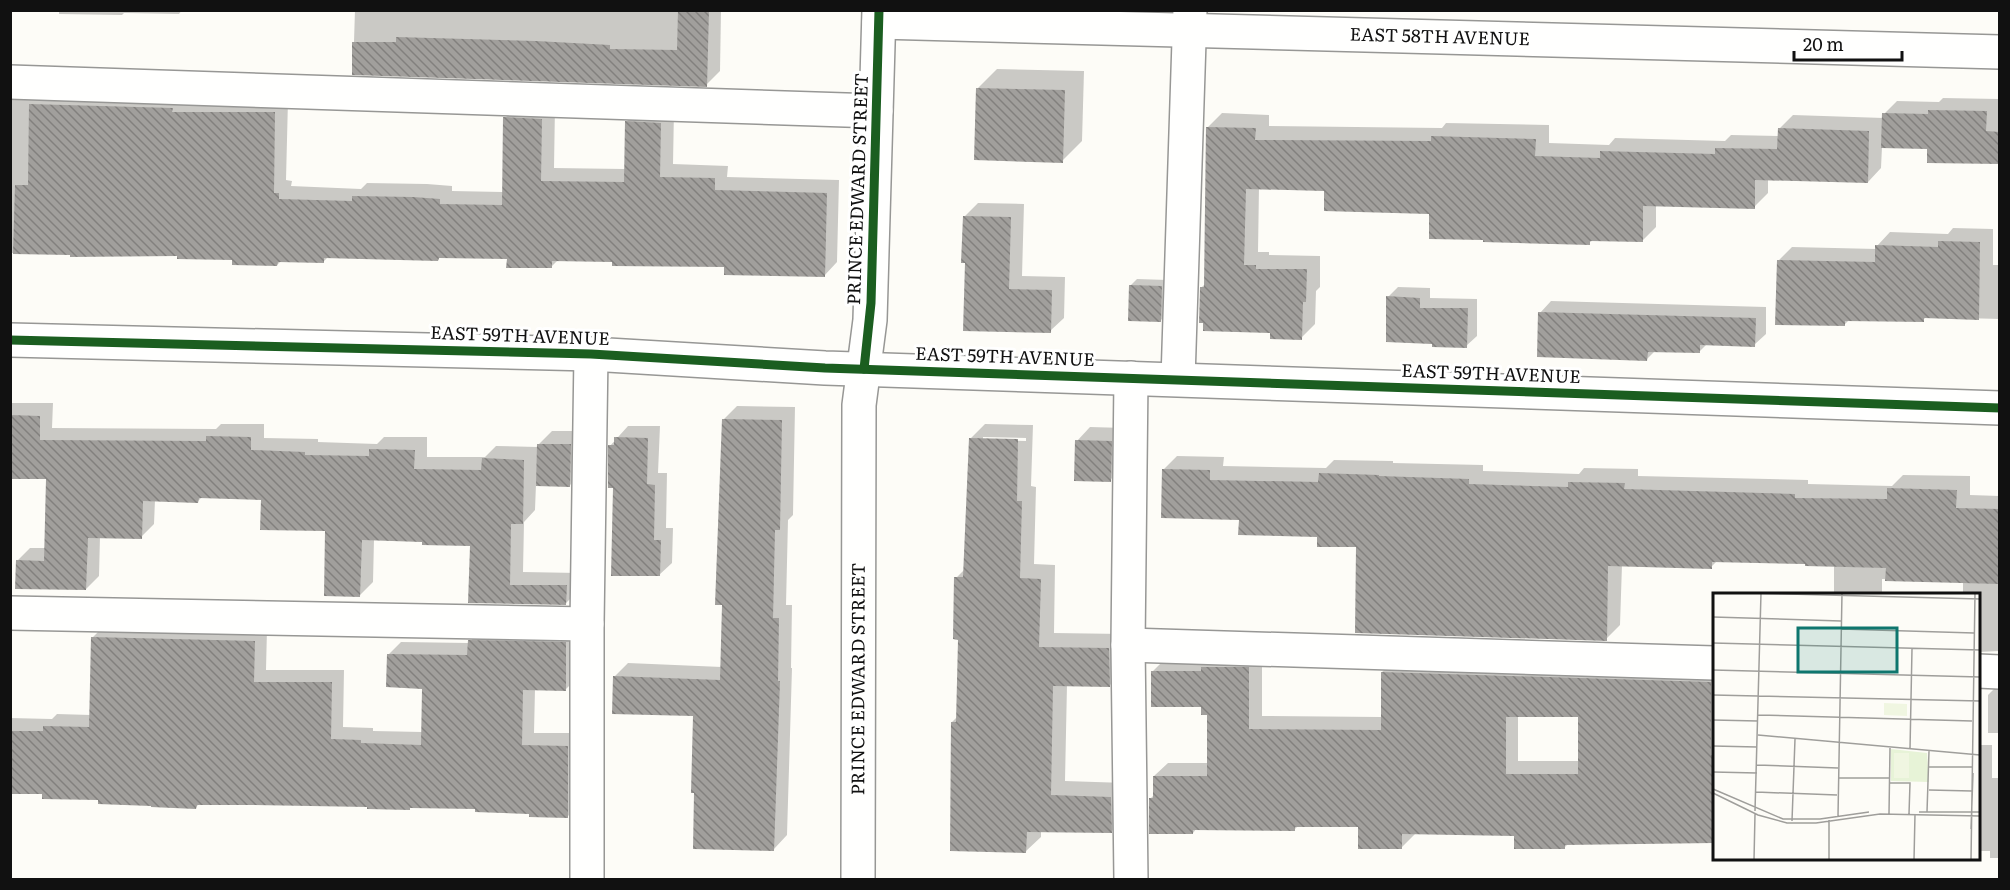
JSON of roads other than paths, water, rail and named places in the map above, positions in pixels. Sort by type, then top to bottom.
[{"type":"street","name":"EAST 58TH AVENUE","points":[[879,16],[1189,20],[2000,52]]},
{"type":"street","name":"PRINCE EDWARD STREET","points":[[858,879],[859,405],[870,320],[879,16]]},
{"type":"street","points":[[1178,379],[1189,20]]},
{"type":"street","points":[[10,82],[876,111]]},
{"type":"street","name":"EAST 59TH AVENUE","points":[[10,340],[591,354],[864,369],[2000,408]]},
{"type":"street","points":[[587,879],[587,624],[591,354]]},
{"type":"street","points":[[1131,378],[1128,645],[1131,879]]},
{"type":"street","points":[[10,613],[587,624]]},
{"type":"street","points":[[1128,645],[1713,663]]},
{"type":"street","points":[[1980,671],[2000,672]]}]
